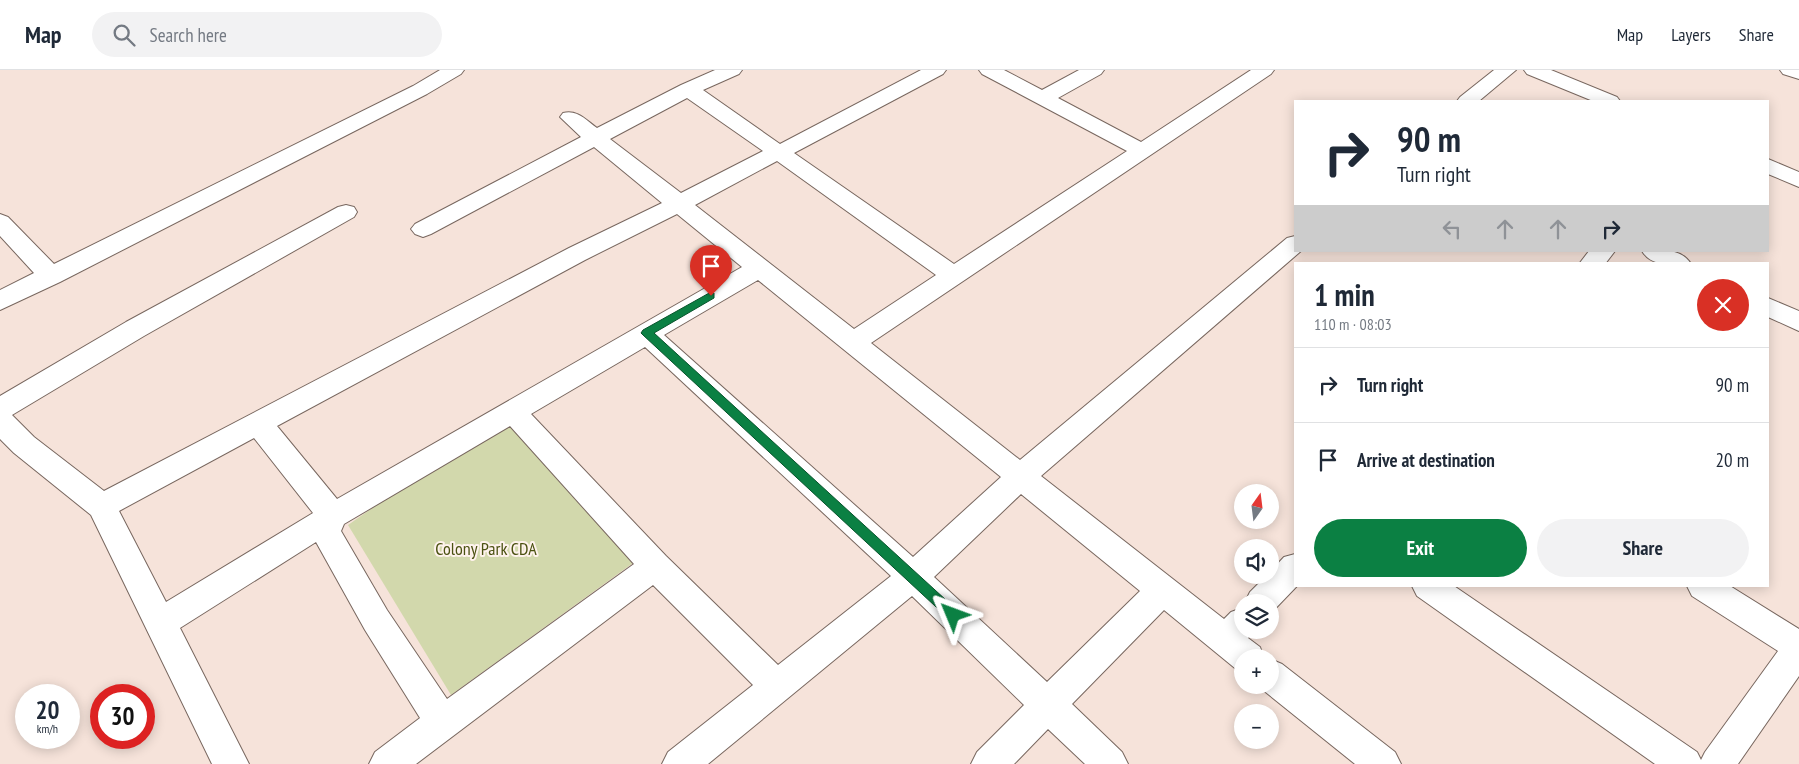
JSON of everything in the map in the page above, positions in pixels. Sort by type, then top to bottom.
[{"type":"street","points":[[0,302],[420,90],[454,70]]},
{"type":"street","points":[[423,229],[688,89],[732,70]]},
{"type":"street","points":[[102,506],[576,254],[779,153],[936,70]]},
{"type":"street","points":[[989,70],[1141,150]]},
{"type":"street","points":[[1043,98],[1094,70]]},
{"type":"street","points":[[852,342],[1264,70]]},
{"type":"street","points":[[1468,100],[1506,70]]},
{"type":"street","points":[[1534,70],[1608,100]]},
{"type":"street","points":[[1790,70],[1799,73]]},
{"type":"street","points":[[688,89],[953,275]]},
{"type":"street","points":[[570,117],[1162,590],[1239,640]]},
{"type":"street","points":[[1769,166],[1798,176]]},
{"type":"street","points":[[0,409],[135,330],[346,212]]},
{"type":"street","points":[[0,222],[51,276]]},
{"type":"street","points":[[680,764],[913,577],[1020,477],[1294,245]]},
{"type":"street","points":[[1656,252],[1675,262]]},
{"type":"street","points":[[160,622],[334,516],[759,268]]},
{"type":"street","points":[[1769,307],[1799,322]]},
{"type":"street","points":[[646,333],[913,577],[1110,764]]},
{"type":"street","points":[[512,412],[654,566],[777,686]]},
{"type":"street","points":[[0,422],[24,445],[102,506],[231,764]]},
{"type":"street","points":[[258,423],[334,516]]},
{"type":"street","points":[[334,516],[326,532],[376,620],[443,723]]},
{"type":"street","points":[[387,764],[654,566]]},
{"type":"street","points":[[1269,594],[1294,568]]},
{"type":"street","points":[[1429,587],[1685,764]]},
{"type":"street","points":[[1705,587],[1799,648],[1716,764]]},
{"type":"street","points":[[989,764],[1162,590]]},
{"type":"street","points":[[1279,682],[1383,764]]},
{"type":"green space","name":"Colony Park CDA","points":[[501,418],[644,555],[451,695],[348,525]]},
{"type":"route","points":[[711,296],[646,333],[953,615]]}]
